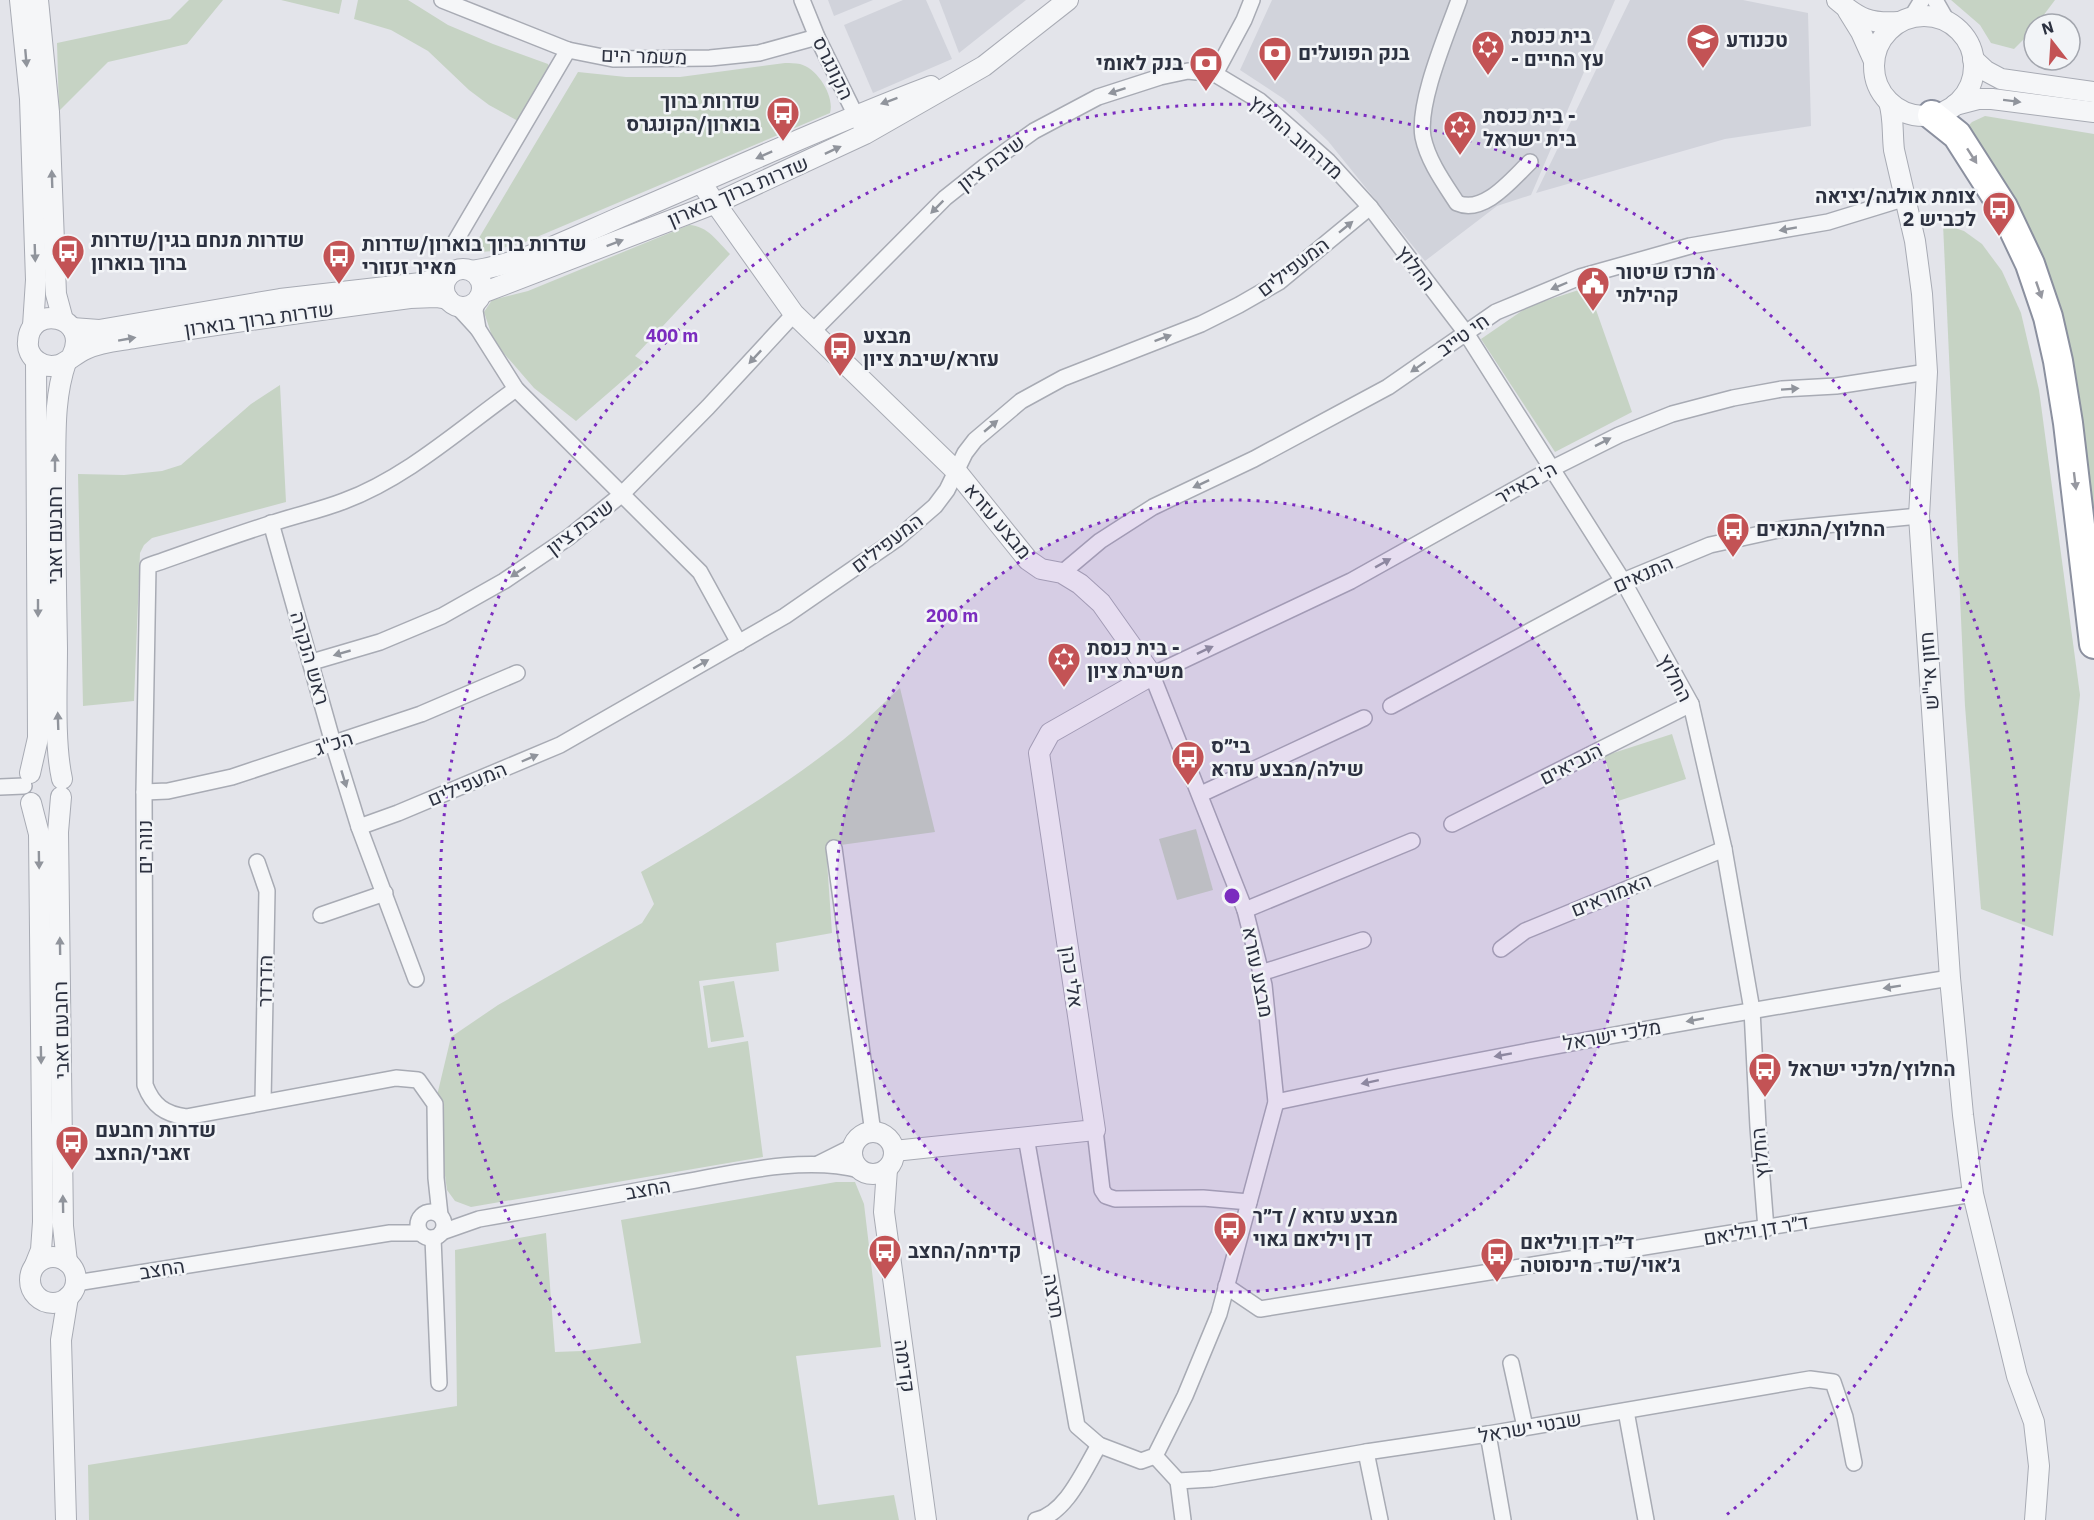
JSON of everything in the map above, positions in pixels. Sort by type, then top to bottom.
[{"type":"highway","points":[[1935,112],[1957,135],[1988,182],[2018,235],[2045,308],[2058,361],[2068,423],[2094,644]]},
{"type":"street","points":[[20,0],[30,99],[36,280],[33,326],[27,340],[28,348],[36,361],[50,366],[69,359],[76,340],[59,310],[55,285],[49,112],[38,0]]},
{"type":"street","name":"משמר הים","points":[[442,0],[568,50],[613,59],[710,58],[759,53],[817,38]]},
{"type":"street","name":"הקונגרס","points":[[802,0],[817,38],[865,134]]},
{"type":"street","name":"שדרות ברוך בוארון","points":[[479,297],[716,204],[865,134],[984,66],[1068,0]]},
{"type":"street","points":[[1215,74],[1252,0]]},
{"type":"street","points":[[1459,0],[1426,99],[1423,117],[1423,136],[1436,169],[1457,203],[1465,207],[1478,205],[1495,195],[1530,162]]},
{"type":"street","points":[[1874,61],[1882,39],[1905,20],[1923,0]]},
{"type":"street","points":[[1841,4],[1861,32],[1874,61],[1877,83],[1889,102],[1903,111],[1935,112],[1968,89],[1972,80],[1973,59],[1966,38],[1947,21],[1935,0]]},
{"type":"street","points":[[1841,4],[1860,18],[1872,23],[1929,16],[1947,21]]},
{"type":"street","points":[[455,242],[568,50]]},
{"type":"street","points":[[1973,59],[1986,71],[2001,79],[2093,102]]},
{"type":"street","name":"שדרות ברוך בוארון","points":[[472,271],[507,263],[543,250],[856,114],[984,66]]},
{"type":"street","name":"שיבת ציון","points":[[812,332],[945,198],[1034,131],[1098,97],[1160,77],[1188,71],[1215,74]]},
{"type":"street","name":"מדרחוב החלוץ","points":[[1215,74],[1260,101],[1287,124],[1328,161],[1370,207]]},
{"type":"street","points":[[1894,150],[1899,130],[1906,122],[1978,99],[2093,102]]},
{"type":"street","name":"חזון אי\"ש","points":[[1889,102],[1894,122],[1892,135],[1894,150],[1915,241],[1922,294],[1927,372],[1919,516],[1950,978],[1973,1194],[2017,1376],[2034,1422],[2039,1466],[2035,1520]]},
{"type":"street","name":"מבצע עזרא","points":[[701,183],[795,314],[957,472],[1028,560],[1041,569],[1062,573],[1080,584],[1101,603],[1152,675],[1245,910],[1262,973],[1276,1102],[1219,1314],[1185,1396],[1155,1456]]},
{"type":"street","points":[[735,231],[740,210],[751,188]]},
{"type":"street","name":"חי טייב","points":[[1062,573],[1100,541],[1153,507],[1254,459],[1388,387],[1496,312],[1580,277],[1690,246],[1828,222],[1905,198]]},
{"type":"street","name":"החלוץ","points":[[1370,207],[1466,333],[1623,581],[1691,704],[1724,849],[1752,1010],[1766,1228]]},
{"type":"street","name":"המעפילים","points":[[359,827],[560,745],[785,616],[898,538],[934,506],[947,490],[965,453],[975,440],[1021,401],[1062,378],[1201,324],[1239,305],[1279,282],[1370,207]]},
{"type":"street","points":[[478,329],[475,311],[481,280],[472,271],[459,269],[449,275],[444,286],[452,302],[478,329],[516,389],[700,572],[739,643]]},
{"type":"street","name":"שדרות ברוך בוארון","points":[[67,324],[99,330],[276,300],[421,283],[449,275]]},
{"type":"street","name":"שדרות ברוך בוארון","points":[[69,359],[102,344],[249,320],[410,298],[436,297],[452,302]]},
{"type":"street","points":[[452,302],[468,306],[479,297]]},
{"type":"street","name":"שיבת ציון","points":[[312,662],[380,642],[442,616],[504,581],[551,549],[621,495],[795,314]]},
{"type":"street","points":[[33,326],[47,318],[55,318],[67,324]]},
{"type":"street","name":"רחבעם זאבי","points":[[68,1262],[64,1240],[58,832],[62,788],[58,716],[56,440],[59,390],[69,359]]},
{"type":"street","name":"רחבעם זאבי","points":[[36,361],[38,738],[28,787],[39,831],[42,1222],[41,1251],[36,1265]]},
{"type":"street","name":"ה' באייר","points":[[1152,675],[1351,581],[1551,469],[1619,435],[1672,414],[1733,398],[1782,389],[1836,386],[1927,372]]},
{"type":"street","points":[[271,523],[344,501],[394,477],[452,438],[475,418],[516,389]]},
{"type":"street","name":"התנאים","points":[[1391,706],[1623,581],[1710,545],[1783,529],[1919,516]]},
{"type":"street","name":"נווה ים","points":[[263,1102],[186,1117],[173,1115],[156,1105],[146,1085],[144,792],[148,566],[271,523]]},
{"type":"street","name":"ראש הנקרה","points":[[271,523],[359,827],[416,979]]},
{"type":"street","name":"הכ\"ג","points":[[144,792],[168,791],[232,777],[421,714],[517,673]]},
{"type":"street","name":"אלי כהן","points":[[1152,675],[1050,733],[1039,753],[1102,1190],[1106,1196],[1114,1199],[1203,1198],[1249,1202]]},
{"type":"street","name":"הנביאים","points":[[1452,824],[1691,704]]},
{"type":"street","points":[[1201,794],[1364,718]]},
{"type":"street","points":[[40,768],[46,768],[53,770],[62,788],[55,804],[42,807],[28,787],[40,768]]},
{"type":"street","points":[[0,787],[28,787]]},
{"type":"street","points":[[1245,910],[1412,841]]},
{"type":"street","points":[[834,848],[873,1132]]},
{"type":"street","name":"האמוראים","points":[[1501,950],[1525,931],[1724,849]]},
{"type":"street","name":"הדרדר","points":[[257,862],[267,891],[263,1102]]},
{"type":"street","points":[[321,915],[385,892]]},
{"type":"street","points":[[1262,973],[1363,940]]},
{"type":"street","name":"מלכי ישראל","points":[[1276,1102],[1470,1061],[1752,1010],[1950,978]]},
{"type":"street","points":[[263,1102],[396,1078],[418,1080],[435,1104],[436,1178],[432,1224],[439,1383]]},
{"type":"street","points":[[894,1150],[1095,1130]]},
{"type":"street","points":[[873,1132],[885,1136],[894,1150],[894,1158],[887,1169],[880,1173],[864,1171],[853,1158],[854,1146],[862,1136],[873,1132]]},
{"type":"street","name":"תרצה","points":[[1026,1137],[1077,1426],[1099,1445]]},
{"type":"street","name":"החצב","points":[[818,1164],[854,1146]]},
{"type":"street","name":"החצב","points":[[72,1290],[432,1224],[479,1219],[728,1174],[818,1164],[864,1171]]},
{"type":"street","name":"קדימה","points":[[887,1169],[884,1212],[926,1520]]},
{"type":"street","name":"קדימה","points":[[864,1171],[884,1212]]},
{"type":"street","name":"ד״ר דן ויליאם","points":[[1226,1286],[1260,1309],[1973,1194]]},
{"type":"street","points":[[61,1340],[52,1317],[33,1292],[30,1278],[36,1265],[48,1257],[56,1257],[68,1262],[74,1271],[61,1340],[66,1520]]},
{"type":"street","points":[[38,1298],[58,1303],[72,1290]]},
{"type":"street","points":[[1511,1363],[1525,1427]]},
{"type":"street","name":"שבטי ישראל","points":[[1178,1481],[1212,1479],[1810,1379],[1833,1382],[1845,1417],[1854,1462]]},
{"type":"street","points":[[1626,1411],[1646,1520]]},
{"type":"street","points":[[1488,1434],[1503,1520]]},
{"type":"street","points":[[1043,1519],[1059,1509],[1099,1445],[1141,1461],[1155,1456],[1178,1481],[1183,1520]]},
{"type":"street","points":[[1366,1452],[1380,1520]]},
{"type":"shaded area","points":[[828,0],[873,0],[834,16]]},
{"type":"shaded area","points":[[903,0],[926,0],[952,59],[873,93],[844,25]]},
{"type":"shaded area","points":[[939,0],[1026,0],[959,53]]},
{"type":"shaded area","points":[[1272,0],[1615,0],[1531,195],[1497,206],[1425,261],[1328,141],[1284,99],[1240,70]]},
{"type":"shaded area","name":"טכנודע","points":[[1630,0],[1743,0],[1808,13],[1811,126],[1725,139],[1536,193]]},
{"type":"green space","points":[[189,0],[223,0],[187,44],[108,62],[59,111],[57,43],[170,19]]},
{"type":"green space","points":[[281,0],[342,0],[339,14]]},
{"type":"green space","points":[[358,0],[408,0],[448,25],[548,64],[550,69],[518,121],[489,105],[469,90],[428,51],[391,30],[354,19]]},
{"type":"green space","points":[[1951,0],[2055,0],[2046,12],[2022,12],[2022,41],[2014,49],[1991,43],[1980,25]]},
{"type":"green space","points":[[785,63],[798,64],[813,71],[827,91],[831,106],[830,113],[525,242],[492,251],[470,253],[578,72],[626,77],[680,77]]},
{"type":"green space","points":[[1985,116],[2094,134],[2094,564],[2070,382],[1965,129],[1972,122]]},
{"type":"green space","points":[[1943,224],[1964,231],[1982,244],[2002,271],[2021,313],[2039,390],[2080,695],[2053,936],[1981,909],[1965,706]]},
{"type":"green space","points":[[689,225],[707,231],[730,254],[635,356],[644,362],[576,421],[534,388],[494,342],[484,312],[492,300],[528,291]]},
{"type":"green space","points":[[1588,287],[1632,412],[1555,452],[1481,339],[1529,306]]},
{"type":"green space","points":[[280,385],[286,502],[152,538],[144,545],[140,553],[134,701],[83,706],[78,474],[124,475],[162,471],[181,465],[251,404]]},
{"type":"green space","points":[[900,688],[935,832],[826,847],[832,933],[776,943],[779,971],[699,981],[708,1048],[748,1041],[763,1157],[471,1207],[455,1201],[447,1190],[435,1104],[451,1037],[498,1005],[642,923],[654,904],[641,872],[740,812],[812,763],[852,732]]},
{"type":"green space","points":[[1672,734],[1686,779],[1618,801],[1604,756]]},
{"type":"green space","points":[[1196,829],[1213,890],[1177,900],[1159,839]]},
{"type":"green space","points":[[734,981],[744,1037],[711,1042],[703,986]]},
{"type":"green space","points":[[836,1182],[855,1182],[864,1204],[881,1347],[796,1356],[818,1505],[894,1495],[899,1520],[89,1520],[88,1465],[457,1406],[455,1250],[546,1233],[555,1352],[582,1351],[641,1343],[621,1220]]},
{"type":"place","name":"טכנודע","points":[[1703,69]]},
{"type":"place","name":"בית כנסת - עץ החיים","points":[[1488,76]]},
{"type":"place","name":"בנק הפועלים","points":[[1275,82]]},
{"type":"place","name":"בנק לאומי","points":[[1206,92]]},
{"type":"place","name":"שדרות ברוך בוארון/הקונגרס","points":[[783,142]]},
{"type":"place","name":"בית כנסת - בית ישראל","points":[[1460,156]]},
{"type":"place","name":"צומת אולגה/יציאה לכביש 2","points":[[1999,237]]},
{"type":"place","name":"שדרות מנחם בגין/שדרות ברוך בוארון","points":[[68,280]]},
{"type":"place","name":"שדרות ברוך בוארון/שדרות מאיר זנזורי","points":[[339,285]]},
{"type":"place","name":"מרכז שיטור קהילתי","points":[[1593,312]]},
{"type":"place","name":"מבצע עזרא/שיבת ציון","points":[[840,377]]},
{"type":"place","name":"החלוץ/התנאים","points":[[1733,558]]},
{"type":"place","name":"בית כנסת - משיבת ציון","points":[[1064,688]]},
{"type":"place","name":"בי״ס שילה/מבצע עזרא","points":[[1188,786]]},
{"type":"place","name":"החלוץ/מלכי ישראל","points":[[1765,1098]]},
{"type":"place","name":"שדרות רחבעם זאבי/החצב","points":[[72,1171]]},
{"type":"place","name":"מבצע עזרא / ד״ר דן ויליאם גאוי","points":[[1230,1257]]},
{"type":"place","name":"קדימה/החצב","points":[[885,1280]]},
{"type":"place","name":"ד״ר דן ויליאם ג׳אוי/שד. מינסוטה","points":[[1497,1283]]}]
